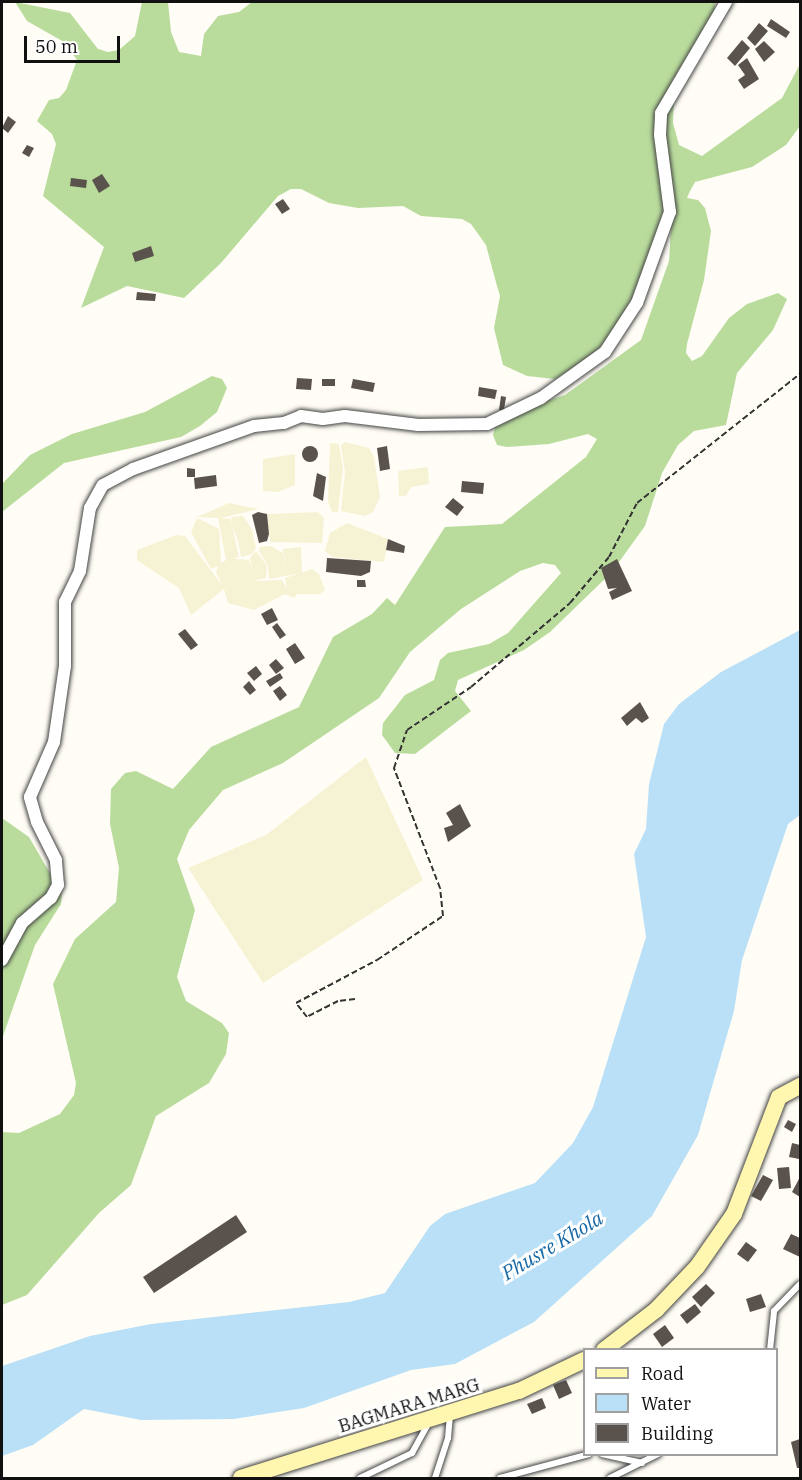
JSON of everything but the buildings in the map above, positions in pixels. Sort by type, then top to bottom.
[{"type":"main road","points":[[607,1348],[656,1310],[697,1267],[734,1214],[779,1097],[801,1086]]},
{"type":"main road","name":"BAGMARA MARG","points":[[241,1479],[519,1392],[583,1361]]},
{"type":"street","points":[[2,960],[22,923],[51,898],[58,885],[56,860],[37,822],[30,798],[56,731],[65,666],[65,602],[80,571],[90,508],[103,485],[133,469],[254,426],[284,423],[301,416],[323,419],[345,416],[429,425],[487,423],[541,398],[605,352],[636,303],[670,213],[660,135],[661,113],[726,2]]},
{"type":"lane","points":[[770,1348],[774,1311],[801,1284]]},
{"type":"lane","points":[[435,1479],[448,1438],[450,1415]]},
{"type":"lane","points":[[360,1479],[412,1452],[430,1420]]},
{"type":"lane","points":[[500,1479],[585,1456]]},
{"type":"lane","points":[[607,1456],[642,1463]]},
{"type":"lane","points":[[610,1479],[656,1456]]},
{"type":"path","points":[[355,999],[338,1001],[307,1017],[296,1003],[377,960],[443,916],[440,888],[394,768],[407,730],[471,687],[570,603],[609,557],[637,503],[801,374]]},
{"type":"shaded area","points":[[345,442],[369,448],[374,457],[380,497],[373,512],[365,516],[341,511],[345,472],[341,445]]},
{"type":"shaded area","points":[[330,443],[339,444],[343,469],[338,512],[332,512],[328,501]]},
{"type":"shaded area","points":[[295,454],[295,485],[278,492],[263,491],[263,459]]},
{"type":"shaded area","points":[[428,467],[429,484],[411,487],[406,496],[399,496],[398,471]]},
{"type":"shaded area","points":[[229,503],[259,509],[221,518],[230,519],[232,523],[231,517],[243,516],[252,529],[256,548],[252,554],[241,557],[238,540],[232,526],[239,557],[234,559],[249,560],[253,572],[250,558],[256,551],[267,566],[266,578],[253,581],[282,580],[287,589],[285,578],[312,569],[319,574],[325,590],[320,594],[297,594],[294,598],[285,594],[254,610],[228,603],[224,589],[191,615],[179,588],[137,560],[137,550],[176,535],[185,536],[222,585],[216,572],[218,566],[211,569],[191,532],[197,518],[219,529],[221,563],[226,560],[218,518],[197,517]]},
{"type":"shaded area","points":[[318,512],[324,518],[322,543],[270,542],[267,514]]},
{"type":"shaded area","points":[[347,523],[388,539],[384,562],[332,557],[325,551],[330,533]]},
{"type":"shaded area","points":[[271,546],[283,553],[286,570],[283,549],[301,547],[302,573],[269,579],[268,566],[259,551],[260,547]]},
{"type":"shaded area","points":[[366,757],[423,880],[263,983],[188,868],[266,835]]},
{"type":"green space","points":[[15,2],[70,13],[98,49],[108,52],[119,50],[135,36],[142,2],[168,2],[171,32],[179,52],[201,56],[204,34],[218,16],[239,12],[252,2],[715,2],[714,14],[674,94],[673,123],[679,145],[702,156],[782,98],[800,64],[800,126],[786,145],[752,167],[695,182],[687,198],[698,200],[705,208],[711,231],[704,280],[687,344],[686,353],[692,361],[702,356],[729,318],[747,304],[778,293],[787,299],[773,330],[737,373],[726,425],[694,431],[678,445],[662,473],[645,526],[611,573],[550,632],[524,650],[458,680],[455,691],[471,711],[415,754],[395,753],[382,735],[383,723],[405,695],[434,680],[440,660],[448,653],[489,644],[508,633],[561,573],[555,565],[543,563],[520,571],[461,609],[410,652],[379,698],[283,763],[223,790],[189,830],[177,859],[195,910],[177,977],[186,1001],[222,1023],[229,1033],[226,1054],[209,1083],[156,1116],[131,1185],[99,1213],[27,1295],[2,1305],[2,1132],[19,1133],[60,1114],[74,1095],[76,1083],[53,984],[75,939],[116,902],[119,868],[110,824],[111,789],[125,773],[136,771],[173,789],[211,747],[299,707],[333,637],[372,614],[387,598],[395,605],[445,527],[502,524],[586,457],[597,439],[588,434],[549,444],[507,447],[497,445],[493,435],[496,425],[513,412],[565,395],[641,340],[669,261],[671,228],[613,333],[588,360],[555,379],[527,376],[503,365],[494,328],[500,296],[486,245],[471,224],[462,219],[421,216],[403,206],[358,208],[329,203],[301,189],[291,189],[278,196],[221,263],[184,298],[127,286],[81,308],[104,247],[43,196],[56,144],[52,134],[37,121],[49,100],[59,98],[66,90],[77,60],[64,42],[27,21]]},
{"type":"green space","points":[[212,376],[222,379],[227,388],[217,412],[200,426],[181,437],[64,463],[2,512],[2,484],[30,455],[72,434],[145,412]]},
{"type":"green space","points":[[2,818],[29,837],[62,894],[61,904],[35,945],[2,1039]]},
{"type":"water","name":"Phusre Khola","points":[[800,630],[800,815],[788,824],[742,960],[734,1011],[698,1135],[652,1216],[534,1322],[455,1364],[411,1370],[304,1408],[234,1419],[141,1420],[84,1409],[33,1445],[2,1456],[2,1366],[90,1336],[151,1324],[349,1302],[385,1293],[430,1226],[445,1214],[535,1183],[573,1143],[593,1107],[646,937],[634,854],[646,829],[649,784],[664,724],[679,704],[721,672]]}]
